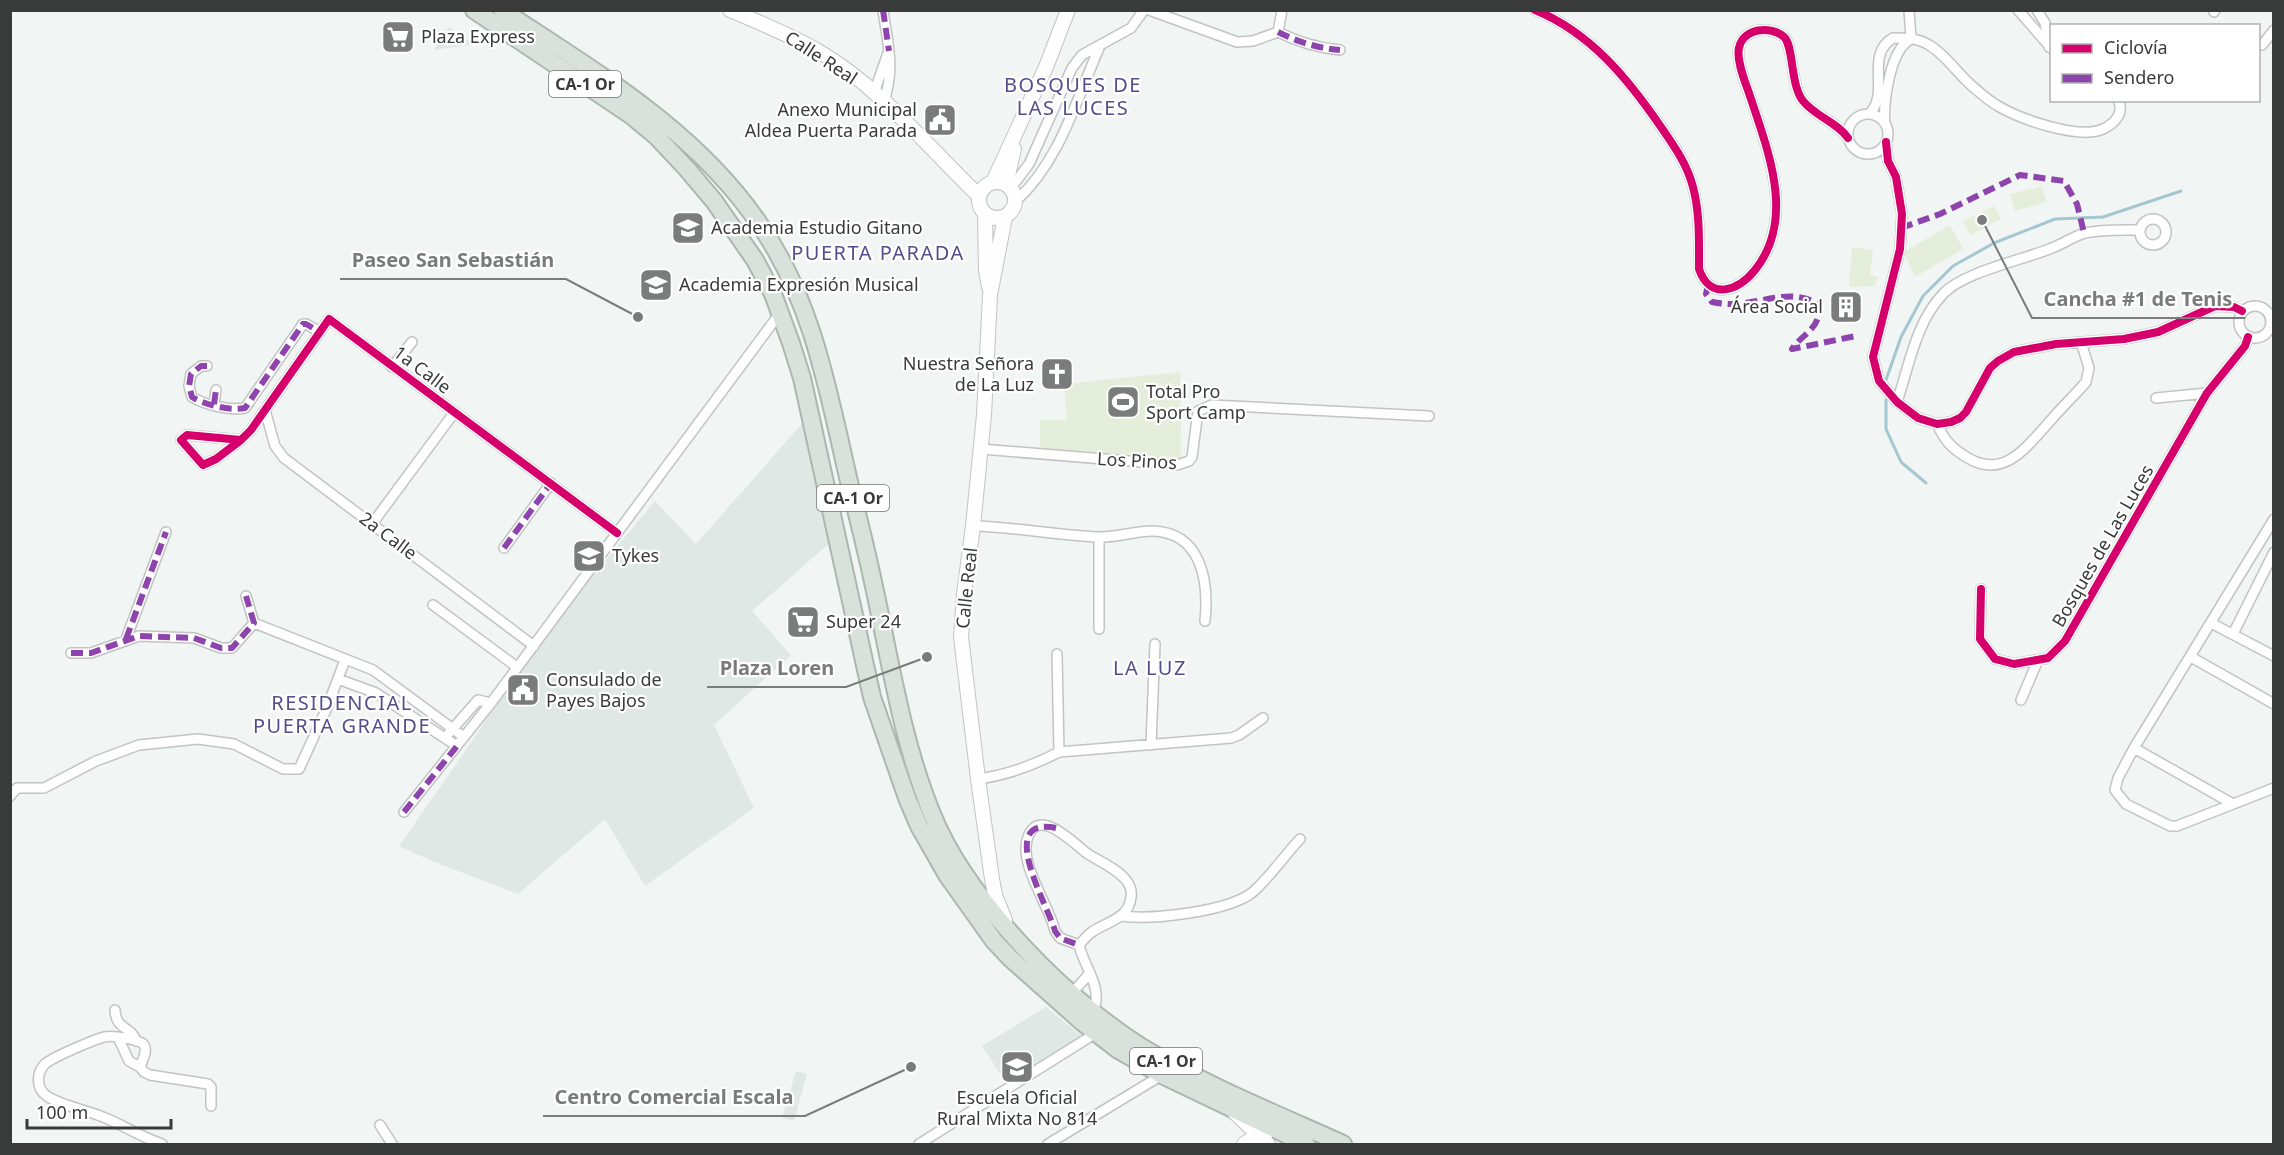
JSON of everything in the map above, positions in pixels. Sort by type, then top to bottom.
[{"type":"highway","name":"CA-1 Or","points":[[474,10],[618,106],[656,136],[714,201],[738,234],[767,282],[791,342],[805,389],[872,696],[907,798],[947,874],[994,941],[1017,965],[1117,1050],[1230,1108],[1267,1137],[1306,1144]]},
{"type":"highway","name":"CA-1 Or","points":[[502,10],[626,93],[688,143],[730,187],[758,221],[776,249],[805,310],[825,373],[902,719],[918,774],[933,817],[959,867],[1015,938],[1036,960],[1122,1034],[1186,1072],[1343,1144]]},
{"type":"main road","name":"Calle Real","points":[[730,10],[779,30],[820,52],[879,98],[979,196]]},
{"type":"main road","points":[[961,178],[976,184],[987,179],[999,167],[1046,67],[1068,10]]},
{"type":"main road","points":[[1006,189],[1019,127]]},
{"type":"main road","points":[[999,167],[1006,189],[1012,210],[1005,217],[995,218],[985,214],[980,206],[979,196],[984,187],[1006,189]]},
{"type":"main road","name":"Calle Real","points":[[985,214],[986,270],[990,295]]},
{"type":"main road","name":"Calle Real","points":[[1005,217],[990,295],[981,449],[961,637],[992,879],[999,905],[1015,938]]},
{"type":"main road","points":[[973,885],[992,879]]},
{"type":"main road","points":[[1244,1144],[1267,1137]]},
{"type":"street","points":[[879,98],[890,82],[889,51],[883,10]]},
{"type":"street","points":[[1006,189],[1029,164],[1072,68],[1082,55],[1131,28],[1144,10]]},
{"type":"street","points":[[1149,10],[1237,42],[1253,40],[1278,32],[1297,42],[1340,50]]},
{"type":"street","points":[[1278,32],[1282,10]]},
{"type":"street","points":[[1535,10],[1567,26],[1609,61],[1635,89],[1673,145],[1690,177],[1696,200],[1699,269],[1704,279],[1718,289],[1729,290],[1739,286],[1757,267],[1769,243],[1776,207],[1776,186],[1769,158],[1742,73],[1739,48],[1744,37],[1752,31],[1761,30],[1783,36],[1788,42],[1794,80],[1801,99],[1815,114],[1840,129],[1859,151],[1874,152],[1888,161]]},
{"type":"street","points":[[1885,124],[1889,80],[1901,48],[1911,38],[1909,10]]},
{"type":"street","points":[[2018,10],[2050,48]]},
{"type":"street","points":[[2037,10],[2045,23],[2050,48]]},
{"type":"street","points":[[2262,45],[2274,30]]},
{"type":"street","points":[[1869,114],[1877,103],[1877,65],[1882,47],[1893,38],[1911,38],[1929,44],[1973,87],[1997,106],[2056,127],[2076,132],[2098,131],[2111,125],[2118,117],[2119,102]]},
{"type":"street","points":[[1006,189],[1035,181],[1063,136],[1100,46]]},
{"type":"street","points":[[1829,122],[1843,122],[1869,114],[1876,115],[1888,130],[1886,142],[1888,161],[1896,177],[1902,214],[1900,249],[1873,357],[1879,381],[1898,402],[1918,418],[1937,424],[1960,418],[1966,412],[1983,377],[1998,361],[2014,352],[2081,342],[2124,339],[2157,332],[2215,306],[2234,307],[2242,312]]},
{"type":"street","points":[[1848,138],[1849,127],[1854,119]]},
{"type":"street","points":[[1874,152],[1886,142]]},
{"type":"street","points":[[1898,402],[1917,339],[1943,293],[1971,277],[2084,234],[2140,230]]},
{"type":"street","points":[[2253,306],[2271,307],[2272,323],[2268,332],[2258,338],[2248,337],[2240,327],[2242,312],[2253,306]]},
{"type":"street","points":[[404,812],[534,646],[780,313]]},
{"type":"street","name":"1a Calle","points":[[320,332],[329,319],[617,533]]},
{"type":"street","points":[[207,366],[201,366],[191,374],[192,397],[198,401],[235,409],[245,408],[303,324],[320,332],[241,440],[216,459],[203,465],[181,440],[186,435],[241,440]]},
{"type":"street","name":"Bosques de Las Luces","points":[[1981,589],[1980,639],[1995,659],[2014,664],[2048,658],[2065,641],[2207,393],[2245,346],[2248,337]]},
{"type":"street","points":[[393,367],[412,342]]},
{"type":"street","points":[[1937,424],[1945,441],[1976,463],[1983,465],[2005,463],[2021,453],[2086,382],[2089,368],[2081,342]]},
{"type":"street","points":[[214,404],[216,390]]},
{"type":"street","points":[[2156,398],[2207,393]]},
{"type":"street","name":"Los Pinos","points":[[981,449],[1177,465],[1189,461],[1192,457],[1198,411],[1212,405],[1429,416]]},
{"type":"street","name":"2a Calle","points":[[265,410],[279,453],[534,646]]},
{"type":"street","points":[[372,524],[454,413]]},
{"type":"street","points":[[504,548],[551,483]]},
{"type":"street","points":[[2274,519],[2134,748],[2118,778],[2115,790],[2126,804],[2170,826],[2176,826],[2274,788]]},
{"type":"street","points":[[973,526],[1098,537],[1158,532],[1180,540],[1192,549],[1204,578],[1207,602],[1205,621]]},
{"type":"street","points":[[126,639],[166,531]]},
{"type":"street","points":[[1098,537],[1099,629]]},
{"type":"street","points":[[2232,634],[2274,552]]},
{"type":"street","points":[[246,596],[255,622],[345,660],[365,666],[383,676],[464,737]]},
{"type":"street","points":[[434,605],[517,667]]},
{"type":"street","points":[[71,653],[91,653],[139,636],[194,638],[221,648],[232,648],[255,622]]},
{"type":"street","points":[[2211,623],[2274,656]]},
{"type":"street","points":[[1151,745],[1155,645]]},
{"type":"street","points":[[1057,654],[1059,752]]},
{"type":"street","points":[[2191,657],[2274,704]]},
{"type":"street","points":[[10,796],[17,788],[44,788],[96,761],[139,745],[161,742],[198,739],[229,743],[283,769],[299,769],[345,660]]},
{"type":"street","points":[[2021,700],[2038,660]]},
{"type":"street","points":[[338,679],[376,693],[457,746]]},
{"type":"street","points":[[445,738],[478,700],[491,703]]},
{"type":"street","points":[[978,779],[1018,770],[1059,752],[1231,738],[1263,718]]},
{"type":"street","points":[[2134,748],[2233,804]]},
{"type":"street","points":[[1037,827],[1056,828],[1127,881],[1131,897],[1130,906],[1121,916],[1092,932],[1079,945],[1060,938],[1055,931],[1029,866],[1026,842],[1030,832],[1037,827]]},
{"type":"street","points":[[1121,916],[1160,917],[1232,903],[1252,893],[1300,839]]},
{"type":"street","points":[[1079,945],[1096,990],[1098,1000],[1093,1011]]},
{"type":"street","points":[[1072,993],[1089,974]]},
{"type":"street","points":[[115,1010],[117,1022],[130,1031],[136,1041]]},
{"type":"street","points":[[919,1144],[1096,1033]]},
{"type":"street","points":[[140,1067],[145,1047],[136,1041],[105,1036],[45,1064],[38,1080],[46,1096],[105,1118],[141,1137],[162,1144]]},
{"type":"street","points":[[118,1037],[129,1061],[144,1072],[150,1075],[208,1084],[211,1087],[211,1106]]},
{"type":"street","points":[[1048,1144],[1162,1075]]},
{"type":"street","points":[[380,1125],[392,1144]]},
{"type":"shaded area","name":"Plaza Express","points":[[449,27],[473,44],[434,50]]},
{"type":"shaded area","points":[[805,420],[832,541],[752,611],[791,655],[714,725],[754,808],[645,886],[605,819],[518,894],[399,846],[475,737],[534,646],[655,501],[696,544]]},
{"type":"shaded area","name":"Escuela Oficial Rural Mixta No 814","points":[[1046,1007],[1084,1038],[1009,1087],[982,1046]]},
{"type":"shaded area","points":[[796,1071],[807,1074],[794,1121],[782,1118]]},
{"type":"green space","points":[[2042,186],[2046,202],[2015,211],[2010,194]]},
{"type":"green space","points":[[1994,206],[2001,219],[1970,235],[1963,221]]},
{"type":"green space","points":[[1950,225],[1963,249],[1915,277],[1904,252]]},
{"type":"green space","points":[[1852,247],[1873,250],[1870,275],[1878,277],[1875,286],[1849,287]]},
{"type":"green space","name":"Total Pro Sport Camp","points":[[1180,372],[1181,460],[1040,448],[1040,420],[1067,420],[1064,384]]},
{"type":"waterway","points":[[1886,380],[1901,337],[1923,296],[1953,266],[1994,243],[2055,219],[2103,217],[2181,191]]},
{"type":"waterway","points":[[1886,400],[1886,429],[1901,462],[1926,483]]},
{"type":"marked path","points":[[883,10],[889,51]]},
{"type":"marked path","points":[[1278,32],[1308,44],[1340,50]]},
{"type":"marked path","points":[[1901,228],[1940,214],[2020,175],[2064,181],[2077,204],[2084,233]]},
{"type":"marked path","points":[[1708,284],[1706,294],[1712,302],[1736,304],[1792,297],[1810,300],[1819,305],[1817,320],[1811,330],[1792,349],[1856,336]]},
{"type":"marked path","points":[[207,366],[201,366],[191,374],[189,386],[192,397],[218,407],[245,408],[303,324],[320,332]]},
{"type":"marked path","points":[[214,404],[216,390]]},
{"type":"marked path","points":[[504,548],[551,483]]},
{"type":"marked path","points":[[126,639],[166,532]]},
{"type":"marked path","points":[[71,653],[91,653],[139,636],[194,638],[221,648],[232,648],[254,623],[246,596]]},
{"type":"marked path","points":[[404,812],[457,746]]},
{"type":"marked path","points":[[1056,828],[1038,828],[1029,835],[1027,849],[1030,866],[1055,931],[1060,938],[1079,945]]},
{"type":"cycle path","points":[[1535,10],[1574,31],[1607,59],[1671,141],[1693,187],[1699,228],[1699,269],[1710,286],[1717,289],[1733,287],[1755,270],[1767,250],[1774,229],[1775,184],[1738,53],[1746,36],[1758,30],[1765,30],[1784,37],[1789,49],[1796,86],[1803,101],[1848,138]]},
{"type":"cycle path","points":[[1886,142],[1888,161],[1896,177],[1902,214],[1900,249],[1873,357],[1879,381],[1897,402],[1918,418],[1937,424],[1960,418],[1966,412],[1990,368],[2014,352],[2056,344],[2124,339],[2158,332],[2215,306],[2234,307],[2242,311]]},
{"type":"cycle path","points":[[241,440],[216,459],[203,465],[181,440],[187,435],[241,440],[251,430],[329,319],[617,533]]},
{"type":"cycle path","points":[[1981,589],[1980,639],[1995,659],[2014,664],[2048,658],[2065,641],[2207,393],[2245,346],[2248,337]]},
{"type":"place","name":"Plaza Express","points":[[398,37]]},
{"type":"place","name":"Anexo Municipal Aldea Puerta Parada","points":[[940,120]]},
{"type":"place","name":"Cancha #1 de Tenis","points":[[1982,220]]},
{"type":"place","name":"Academia Estudio Gitano","points":[[688,228]]},
{"type":"place","name":"Academia Expresión Musical","points":[[656,285]]},
{"type":"place","name":"Área Social","points":[[1846,307]]},
{"type":"place","name":"Paseo San Sebastián","points":[[638,317]]},
{"type":"place","name":"Nuestra Señora de La Luz","points":[[1057,374]]},
{"type":"place","name":"Total Pro Sport Camp","points":[[1123,402]]},
{"type":"place","name":"Tykes","points":[[589,556]]},
{"type":"place","name":"Super 24","points":[[803,622]]},
{"type":"place","name":"Plaza Loren","points":[[927,657]]},
{"type":"place","name":"Consulado de Payes Bajos","points":[[523,690]]},
{"type":"place","name":"Centro Comercial Escala","points":[[911,1067]]},
{"type":"place","name":"Escuela Oficial Rural Mixta No 814","points":[[1017,1067]]},
{"type":"district","name":"BOSQUES DE LAS LUCES","points":[[1073,96]]},
{"type":"district","name":"PUERTA PARADA","points":[[878,253]]},
{"type":"district","name":"LA LUZ","points":[[1150,668]]},
{"type":"district","name":"RESIDENCIAL PUERTA GRANDE","points":[[342,714]]}]
